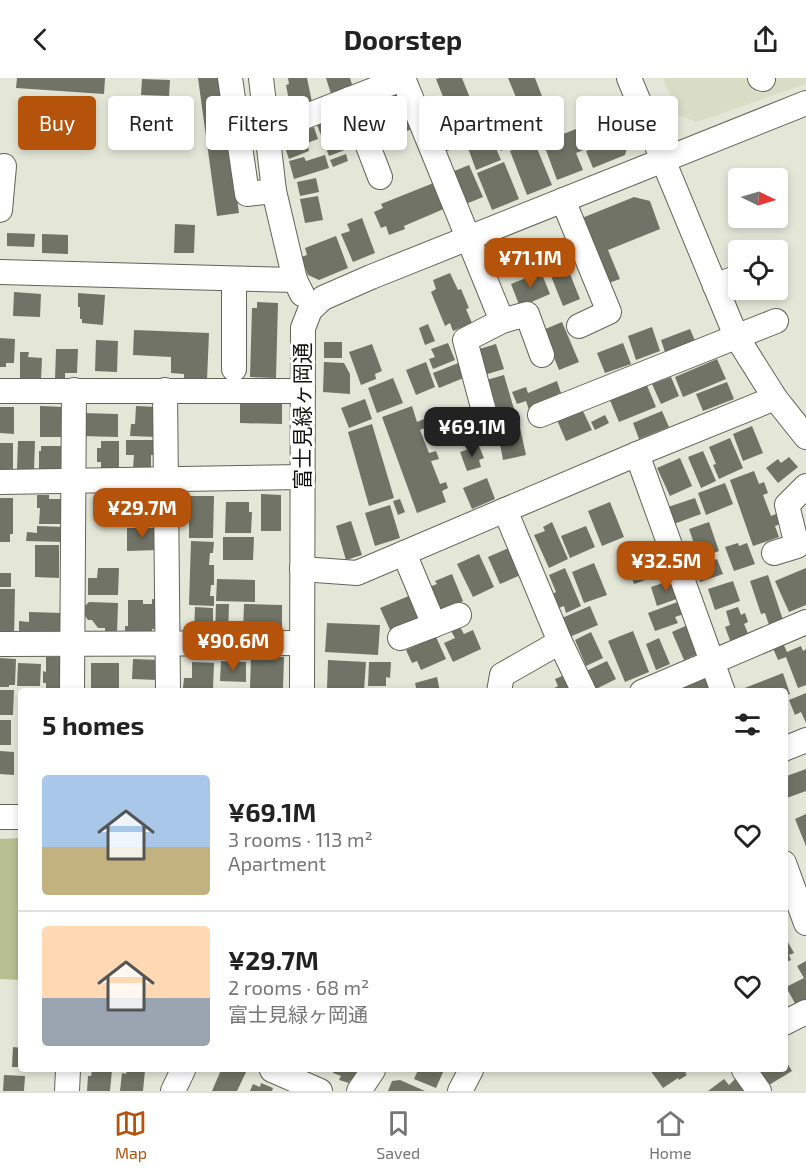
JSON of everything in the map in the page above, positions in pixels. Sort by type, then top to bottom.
[{"type":"street","points":[[230,78],[247,194],[274,191]]},
{"type":"street","points":[[261,78],[263,96]]},
{"type":"street","points":[[358,96],[403,78],[502,321]]},
{"type":"street","points":[[629,78],[736,336],[775,398],[806,437]]},
{"type":"street","points":[[270,150],[274,191],[296,280],[310,310],[323,298],[662,159],[806,103]]},
{"type":"street","points":[[370,150],[381,177]]},
{"type":"street","points":[[0,210],[4,166]]},
{"type":"street","points":[[563,200],[609,312],[579,326]]},
{"type":"street","points":[[0,272],[296,280]]},
{"type":"street","points":[[234,279],[234,369]]},
{"type":"street","points":[[715,286],[728,280]]},
{"type":"street","name":"富士見緑ヶ岡通","points":[[302,688],[303,328],[310,310]]},
{"type":"street","points":[[489,430],[465,340],[502,321],[527,314],[542,355]]},
{"type":"street","points":[[540,415],[776,321]]},
{"type":"street","points":[[72,688],[74,390]]},
{"type":"street","points":[[165,390],[168,688]]},
{"type":"street","points":[[0,391],[303,391]]},
{"type":"street","points":[[302,569],[357,573],[775,398]]},
{"type":"street","points":[[637,454],[722,688]]},
{"type":"street","points":[[0,482],[303,477]]},
{"type":"street","points":[[774,553],[797,546],[787,505],[806,486]]},
{"type":"street","points":[[505,510],[560,642],[582,688]]},
{"type":"street","points":[[404,553],[434,625]]},
{"type":"street","points":[[400,638],[459,615]]},
{"type":"street","points":[[651,688],[806,622]]},
{"type":"street","points":[[500,688],[502,675],[560,642]]},
{"type":"street","points":[[0,644],[302,643]]},
{"type":"street","points":[[788,747],[806,740]]},
{"type":"street","points":[[0,817],[18,817]]},
{"type":"street","points":[[788,874],[806,923]]},
{"type":"street","points":[[788,1021],[806,1012]]},
{"type":"street","points":[[67,1091],[68,1072]]},
{"type":"street","points":[[174,1091],[182,1072]]},
{"type":"street","points":[[276,1072],[317,1090]]},
{"type":"street","points":[[359,1091],[372,1072]]},
{"type":"street","points":[[460,1091],[470,1072]]},
{"type":"street","points":[[745,1072],[759,1091]]},
{"type":"shaded area","points":[[663,78],[806,78],[806,84],[697,122],[678,115],[678,96],[670,96]]},
{"type":"green space","points":[[18,838],[18,980],[0,979],[0,839]]},
{"type":"building","points":[[17,78],[105,78],[104,94],[16,88]]},
{"type":"building","points":[[198,78],[220,78],[223,96],[206,96],[206,136]]},
{"type":"building","points":[[288,78],[307,78],[313,107],[309,108],[309,96],[288,96],[286,85],[289,84]]},
{"type":"building","points":[[326,78],[350,78],[354,91],[332,96]]},
{"type":"building","points":[[462,78],[469,96],[443,96],[436,79]]},
{"type":"building","points":[[508,78],[535,78],[542,96],[516,96]]},
{"type":"building","points":[[142,79],[170,80],[169,96],[141,95]]},
{"type":"building","points":[[407,110],[414,128],[407,131]]},
{"type":"building","points":[[321,124],[321,135],[317,125]]},
{"type":"building","points":[[314,127],[318,139],[309,142],[309,129]]},
{"type":"building","points":[[576,129],[576,150],[584,150],[576,153],[583,170],[557,180],[546,150],[564,150],[564,134]]},
{"type":"building","points":[[208,150],[230,150],[239,213],[217,216]]},
{"type":"building","points":[[286,150],[309,150],[309,151],[289,159]]},
{"type":"building","points":[[327,150],[345,150],[329,156]]},
{"type":"building","points":[[469,150],[497,150],[501,160],[476,170]]},
{"type":"building","points":[[538,150],[552,185],[527,195],[510,151]]},
{"type":"building","points":[[626,150],[625,155],[593,168],[586,151]]},
{"type":"building","points":[[346,154],[348,161],[333,167],[330,160]]},
{"type":"building","points":[[325,155],[329,168],[294,179],[289,161],[304,157],[306,161]]},
{"type":"building","points":[[504,162],[519,199],[492,210],[477,173]]},
{"type":"building","points":[[469,165],[483,197],[461,206],[447,174]]},
{"type":"building","points":[[316,178],[319,192],[300,196],[297,182]]},
{"type":"building","points":[[436,182],[446,208],[389,235],[386,226],[381,228],[374,212],[383,208],[381,204]]},
{"type":"building","points":[[318,196],[323,220],[305,223],[300,199]]},
{"type":"building","points":[[634,197],[650,201],[660,229],[608,250],[620,279],[603,285],[577,220]]},
{"type":"building","points":[[362,218],[375,253],[353,262],[341,234],[350,231],[347,224]]},
{"type":"building","points":[[175,224],[195,225],[194,253],[174,253]]},
{"type":"building","points":[[7,233],[35,234],[34,247],[7,246]]},
{"type":"building","points":[[42,234],[68,235],[68,254],[42,253]]},
{"type":"building","points":[[336,236],[348,268],[319,280],[308,275],[301,257],[307,255],[305,248]]},
{"type":"building","points":[[508,244],[517,265],[494,275],[485,254]]},
{"type":"building","points":[[558,244],[580,299],[563,306],[541,251]]},
{"type":"building","points":[[541,272],[550,294],[520,307],[511,284]]},
{"type":"building","points":[[450,273],[458,290],[461,289],[472,323],[453,331],[450,323],[445,326],[431,292],[436,289],[433,280]]},
{"type":"building","points":[[14,292],[41,294],[40,317],[13,316]]},
{"type":"building","points":[[78,293],[105,295],[103,325],[82,323],[80,307],[78,307]]},
{"type":"building","points":[[257,302],[278,303],[276,378],[250,377],[252,308],[257,308]]},
{"type":"building","points":[[562,322],[579,362],[559,370],[543,330]]},
{"type":"building","points":[[428,324],[435,341],[425,345],[419,328]]},
{"type":"building","points":[[652,327],[660,351],[636,360],[628,336]]},
{"type":"building","points":[[690,329],[696,343],[666,355],[661,340]]},
{"type":"building","points":[[134,330],[209,333],[207,380],[184,379],[184,374],[171,373],[171,357],[133,355]]},
{"type":"building","points":[[0,338],[15,339],[14,363],[6,363],[6,367],[0,367]]},
{"type":"building","points":[[96,340],[118,341],[117,372],[95,371]]},
{"type":"building","points":[[324,342],[342,342],[342,358],[324,358]]},
{"type":"building","points":[[448,343],[455,360],[433,369],[429,359],[435,357],[431,349]]},
{"type":"building","points":[[623,343],[631,364],[605,373],[597,353]]},
{"type":"building","points":[[372,344],[382,371],[375,374],[376,379],[361,385],[349,352]]},
{"type":"building","points":[[496,344],[504,369],[484,375],[476,350]]},
{"type":"building","points":[[56,349],[78,349],[77,373],[65,373],[65,379],[55,379]]},
{"type":"building","points":[[20,352],[29,352],[28,357],[42,358],[41,380],[20,379]]},
{"type":"building","points":[[717,359],[726,379],[683,397],[675,377]]},
{"type":"building","points":[[324,362],[344,363],[350,374],[350,394],[323,392]]},
{"type":"building","points":[[426,362],[435,387],[416,395],[406,370]]},
{"type":"building","points":[[461,362],[466,377],[439,388],[433,373]]},
{"type":"building","points":[[504,375],[514,409],[498,413],[495,403],[489,405],[483,381]]},
{"type":"building","points":[[671,377],[679,396],[661,404],[652,384]]},
{"type":"building","points":[[393,378],[403,403],[377,413],[368,388]]},
{"type":"building","points":[[557,381],[561,393],[557,394],[559,399],[529,410],[526,401],[517,404],[512,392],[526,387],[528,393]]},
{"type":"building","points":[[727,382],[734,399],[703,411],[696,394]]},
{"type":"building","points":[[646,383],[656,407],[619,422],[609,398]]},
{"type":"building","points":[[365,399],[372,419],[349,428],[341,408]]},
{"type":"building","points":[[240,403],[282,404],[282,424],[240,423]]},
{"type":"building","points":[[40,406],[64,407],[63,437],[40,437]]},
{"type":"building","points":[[136,406],[158,407],[157,437],[130,436],[131,424],[135,424]]},
{"type":"building","points":[[412,406],[417,422],[424,419],[427,427],[420,430],[429,453],[436,451],[439,459],[431,461],[440,484],[446,482],[448,488],[442,491],[446,502],[417,513],[382,417]]},
{"type":"building","points":[[0,407],[14,407],[14,434],[0,433]]},
{"type":"building","points":[[582,409],[592,430],[566,441],[557,420]]},
{"type":"building","points":[[662,411],[669,427],[639,439],[633,423]]},
{"type":"building","points":[[82,413],[118,414],[118,437],[82,436]]},
{"type":"building","points":[[605,415],[609,423],[595,430],[591,422]]},
{"type":"building","points":[[372,424],[394,498],[369,506],[348,432]]},
{"type":"building","points":[[752,426],[763,453],[743,461],[733,434]]},
{"type":"building","points":[[520,428],[526,455],[503,460],[498,433]]},
{"type":"building","points":[[730,438],[743,468],[719,479],[709,447]]},
{"type":"building","points":[[126,440],[157,440],[157,455],[151,455],[151,468],[133,468],[134,455],[126,455]]},
{"type":"building","points":[[18,441],[35,441],[34,470],[17,469]]},
{"type":"building","points":[[101,441],[119,441],[119,471],[101,471],[101,462],[97,462],[97,448],[101,448]]},
{"type":"building","points":[[0,443],[13,443],[13,471],[0,471]]},
{"type":"building","points":[[41,446],[65,446],[64,472],[39,472]]},
{"type":"building","points":[[479,446],[484,458],[479,460],[481,467],[467,471],[460,452]]},
{"type":"building","points":[[703,451],[716,481],[701,488],[688,457]]},
{"type":"building","points":[[789,457],[798,467],[778,483],[766,468],[778,459],[781,463]]},
{"type":"building","points":[[680,458],[692,486],[670,496],[657,468]]},
{"type":"building","points":[[754,471],[759,484],[764,482],[768,493],[763,495],[771,516],[776,514],[780,524],[775,526],[779,537],[753,546],[730,480]]},
{"type":"building","points":[[487,478],[495,499],[472,509],[463,488]]},
{"type":"building","points":[[725,483],[733,504],[706,515],[698,493]]},
{"type":"building","points":[[175,492],[185,492],[185,508],[175,508]]},
{"type":"building","points":[[261,494],[281,495],[281,531],[261,531]]},
{"type":"building","points":[[37,495],[49,495],[49,499],[63,499],[63,524],[39,524],[40,508],[37,508]]},
{"type":"building","points":[[189,496],[214,496],[213,538],[189,538]]},
{"type":"building","points":[[128,497],[159,497],[159,525],[128,525]]},
{"type":"building","points":[[0,498],[13,498],[13,534],[10,534],[10,542],[0,542]]},
{"type":"building","points":[[695,498],[701,514],[671,525],[665,508]]},
{"type":"building","points":[[400,499],[405,512],[398,515],[393,501]]},
{"type":"building","points":[[226,502],[249,502],[249,512],[252,512],[251,533],[225,533]]},
{"type":"building","points":[[610,502],[624,537],[602,546],[588,511]]},
{"type":"building","points":[[390,505],[400,538],[375,546],[365,513]]},
{"type":"building","points":[[351,521],[362,555],[346,560],[336,526]]},
{"type":"building","points":[[552,522],[568,559],[549,568],[534,535],[545,531],[543,527]]},
{"type":"building","points":[[709,522],[719,551],[699,558],[689,529]]},
{"type":"building","points":[[37,526],[65,527],[65,542],[26,541],[27,532],[37,533]]},
{"type":"building","points":[[586,526],[595,547],[570,558],[561,536]]},
{"type":"building","points":[[127,528],[158,528],[158,550],[127,551]]},
{"type":"building","points":[[223,537],[254,537],[253,560],[223,560]]},
{"type":"building","points":[[191,541],[214,542],[209,565],[214,565],[214,585],[211,585],[210,596],[214,596],[214,606],[189,605]]},
{"type":"building","points":[[738,543],[739,546],[747,543],[755,564],[734,571],[725,547]]},
{"type":"building","points":[[35,545],[59,545],[59,578],[35,577]]},
{"type":"building","points":[[511,547],[523,574],[500,584],[488,557]]},
{"type":"building","points":[[660,550],[668,572],[634,584],[626,562]]},
{"type":"building","points":[[479,554],[494,587],[473,597],[457,564]]},
{"type":"building","points":[[717,559],[723,574],[700,582],[697,566]]},
{"type":"building","points":[[594,563],[607,595],[584,603],[572,572]]},
{"type":"building","points":[[98,568],[119,568],[118,595],[88,595],[88,578],[97,578]]},
{"type":"building","points":[[565,568],[581,606],[566,613],[564,606],[559,608],[549,575]]},
{"type":"building","points":[[806,568],[806,605],[789,612],[775,581]]},
{"type":"building","points":[[0,573],[11,573],[11,587],[0,587]]},
{"type":"building","points":[[452,574],[463,601],[439,611],[429,587],[437,584],[435,581]]},
{"type":"building","points":[[768,575],[783,620],[769,625],[765,613],[761,614],[750,581]]},
{"type":"building","points":[[217,579],[255,580],[255,602],[216,601]]},
{"type":"building","points":[[675,579],[682,597],[657,606],[651,587]]},
{"type":"building","points":[[733,581],[740,601],[715,610],[708,589]]},
{"type":"building","points":[[0,589],[15,589],[14,638],[0,638]]},
{"type":"building","points":[[411,595],[422,618],[391,632],[380,608]]},
{"type":"building","points":[[152,599],[159,600],[157,629],[152,629],[152,637],[125,636],[125,626],[128,626],[128,600],[143,600],[143,604],[152,604]]},
{"type":"building","points":[[680,601],[684,614],[675,617],[678,623],[655,631],[648,613]]},
{"type":"building","points":[[89,602],[118,603],[117,634],[105,633],[105,628],[98,628],[92,620],[88,620],[81,610]]},
{"type":"building","points":[[216,604],[229,604],[228,634],[215,634]]},
{"type":"building","points":[[244,604],[282,605],[282,634],[243,633]]},
{"type":"building","points":[[590,606],[598,625],[567,638],[562,618]]},
{"type":"building","points":[[195,607],[213,608],[213,636],[194,636]]},
{"type":"building","points":[[738,607],[741,615],[745,613],[748,622],[744,624],[749,636],[731,643],[725,627],[730,625],[726,611]]},
{"type":"building","points":[[29,612],[63,613],[63,636],[19,635],[19,621],[29,622]]},
{"type":"building","points":[[327,623],[380,625],[378,655],[325,652]]},
{"type":"building","points":[[690,624],[702,652],[684,660],[672,632]]},
{"type":"building","points":[[460,627],[464,634],[473,630],[481,649],[453,662],[444,643],[455,638],[451,631]]},
{"type":"building","points":[[633,631],[649,672],[625,682],[608,641]]},
{"type":"building","points":[[591,632],[603,658],[586,666],[575,640]]},
{"type":"building","points":[[436,637],[446,659],[421,670],[417,661],[412,663],[406,650]]},
{"type":"building","points":[[659,638],[670,664],[656,670],[646,644]]},
{"type":"building","points":[[782,641],[787,652],[801,646],[803,651],[806,649],[806,685],[798,688],[786,657],[778,660],[772,646]]},
{"type":"building","points":[[251,656],[284,657],[283,688],[250,688]]},
{"type":"building","points":[[46,657],[66,657],[66,688],[46,688],[46,683],[43,683],[43,671],[46,672]]},
{"type":"building","points":[[0,658],[16,659],[15,685],[0,687]]},
{"type":"building","points":[[133,659],[159,660],[158,680],[132,679]]},
{"type":"building","points":[[328,660],[366,662],[364,688],[327,688]]},
{"type":"building","points":[[221,661],[246,662],[246,682],[220,681]]},
{"type":"building","points":[[607,661],[616,679],[598,688],[588,688],[580,674]]},
{"type":"building","points":[[192,662],[214,663],[213,688],[183,688],[184,678],[192,678]]},
{"type":"building","points":[[369,662],[391,662],[390,678],[386,677],[386,686],[368,686]]},
{"type":"building","points":[[18,663],[41,664],[40,686],[17,686]]},
{"type":"building","points":[[91,663],[119,663],[119,688],[91,688]]},
{"type":"building","points":[[783,673],[788,688],[745,688]]},
{"type":"building","points":[[711,675],[713,688],[684,687]]},
{"type":"building","points":[[562,676],[564,680],[567,678],[571,688],[554,688],[558,686],[555,679]]},
{"type":"building","points":[[437,677],[439,688],[416,688],[415,683]]},
{"type":"building","points":[[0,690],[14,690],[13,715],[0,715]]},
{"type":"building","points":[[806,693],[806,723],[801,712],[795,715],[789,700]]},
{"type":"building","points":[[0,720],[11,720],[11,745],[0,745]]},
{"type":"building","points":[[0,751],[14,752],[14,775],[0,774]]},
{"type":"building","points":[[806,769],[806,791],[788,798],[788,776]]},
{"type":"building","points":[[806,814],[806,846],[795,819]]},
{"type":"building","points":[[788,942],[794,953],[789,955],[791,960],[788,961]]},
{"type":"building","points":[[806,961],[806,1002],[797,1007],[788,991],[788,986],[804,978],[797,966]]},
{"type":"building","points":[[13,1047],[18,1048],[18,1067],[12,1067]]},
{"type":"building","points":[[788,1064],[792,1071],[769,1085],[761,1072],[788,1072]]},
{"type":"building","points":[[92,1072],[112,1072],[110,1091],[87,1091],[88,1076],[91,1076]]},
{"type":"building","points":[[126,1072],[145,1072],[143,1091],[120,1091],[122,1073],[126,1074]]},
{"type":"building","points":[[220,1072],[246,1072],[237,1091],[212,1091]]},
{"type":"building","points":[[359,1072],[355,1081],[350,1080],[349,1083],[339,1080],[341,1076],[333,1073]]},
{"type":"building","points":[[417,1072],[443,1072],[436,1088],[414,1079]]},
{"type":"building","points":[[651,1072],[687,1072],[687,1075],[663,1088]]},
{"type":"building","points":[[4,1075],[25,1076],[24,1091],[3,1091]]},
{"type":"building","points":[[724,1079],[729,1085],[735,1079],[744,1091],[708,1091]]},
{"type":"building","points":[[400,1080],[425,1091],[388,1091],[392,1081]]},
{"type":"building","points":[[261,1083],[273,1088],[272,1091],[250,1091],[253,1084],[260,1087]]}]
